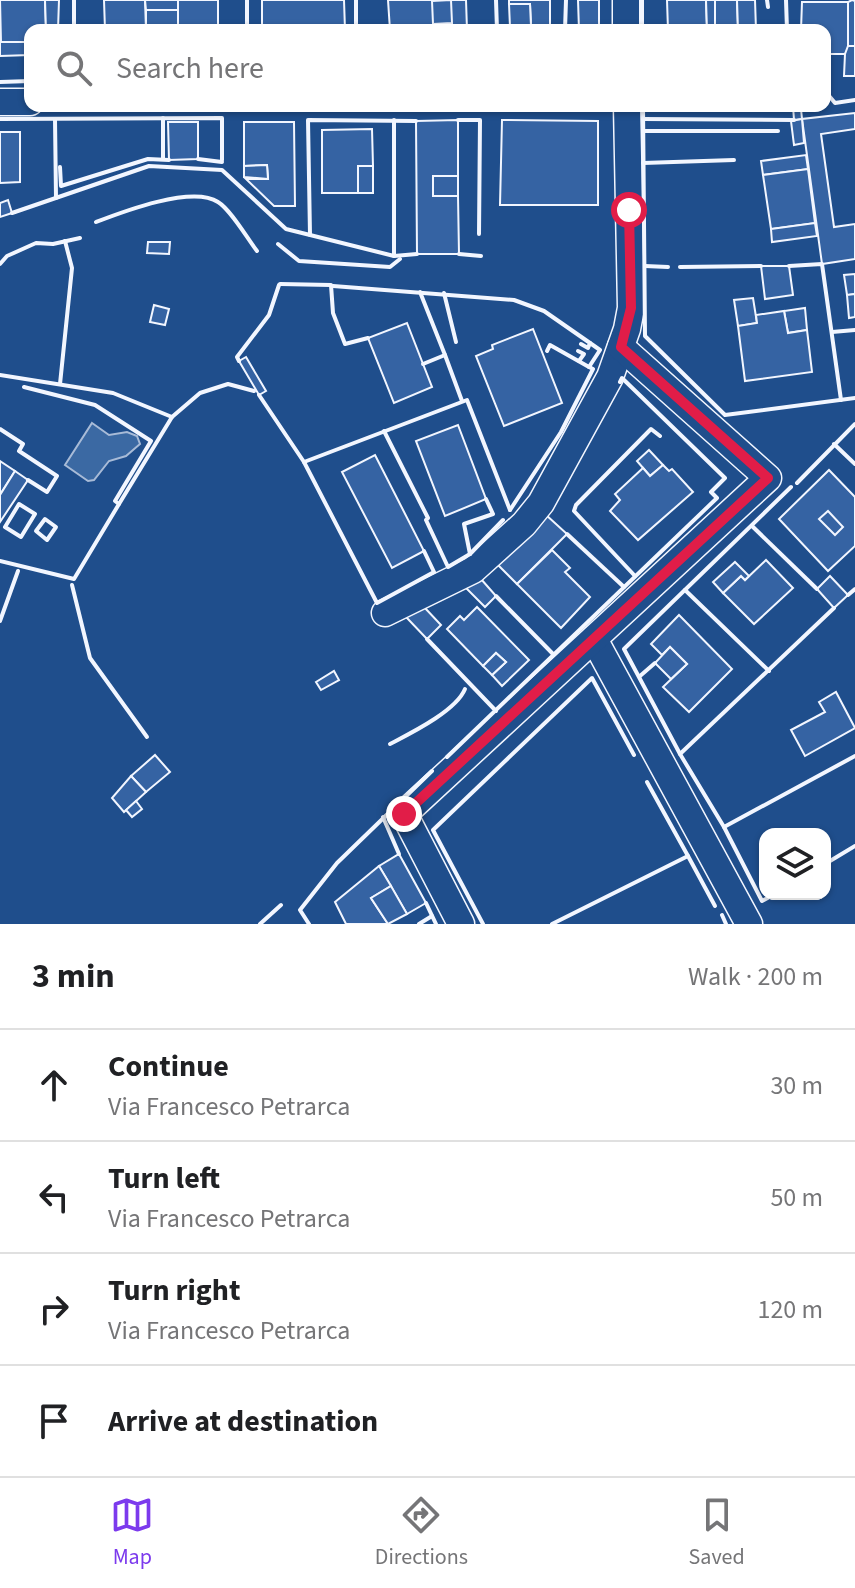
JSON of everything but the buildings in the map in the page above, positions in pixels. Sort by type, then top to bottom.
[{"type":"street","points":[[626,0],[626,24]]},
{"type":"street","points":[[0,102],[24,102]]},
{"type":"street","points":[[385,613],[473,570],[524,524],[541,503],[610,377],[631,308],[627,112]]},
{"type":"street","points":[[461,924],[404,814],[768,478],[621,347]]},
{"type":"street","points":[[594,639],[749,924]]},
{"type":"water","points":[[92,423],[109,435],[127,432],[137,436],[140,444],[126,456],[109,461],[94,480],[88,481],[65,465]]},
{"type":"wall","points":[[74,0],[74,24]]},
{"type":"wall","points":[[247,0],[247,24]]},
{"type":"wall","points":[[356,0],[356,24]]},
{"type":"wall","points":[[496,0],[497,24]]},
{"type":"wall","points":[[565,24],[566,0]]},
{"type":"wall","points":[[642,0],[642,24]]},
{"type":"wall","points":[[767,0],[768,7]]},
{"type":"wall","points":[[786,0],[787,24]]},
{"type":"wall","points":[[0,82],[24,81]]},
{"type":"wall","points":[[831,98],[835,103],[855,100]]},
{"type":"wall","points":[[643,112],[645,336],[725,415],[855,398]]},
{"type":"wall","points":[[163,118],[163,159]]},
{"type":"wall","points":[[0,119],[222,118],[222,160]]},
{"type":"wall","points":[[55,119],[56,198]]},
{"type":"wall","points":[[643,119],[794,120]]},
{"type":"wall","points":[[310,235],[308,120],[416,121]]},
{"type":"wall","points":[[394,120],[394,256]]},
{"type":"wall","points":[[458,120],[480,120],[479,234]]},
{"type":"wall","points":[[643,131],[778,131]]},
{"type":"wall","points":[[60,167],[61,186],[148,159],[169,160]]},
{"type":"wall","points":[[198,159],[222,162]]},
{"type":"wall","points":[[643,163],[734,160]]},
{"type":"wall","points":[[12,213],[149,166],[222,170],[286,229],[394,256],[417,254]]},
{"type":"wall","points":[[96,222],[175,198],[206,198],[218,202],[228,211],[257,251]]},
{"type":"wall","points":[[0,264],[7,256],[36,243],[53,244],[80,238]]},
{"type":"wall","points":[[60,384],[72,268],[65,241]]},
{"type":"wall","points":[[278,244],[299,261],[390,267],[400,259]]},
{"type":"wall","points":[[459,254],[481,256]]},
{"type":"wall","points":[[789,266],[822,264],[841,400]]},
{"type":"wall","points":[[645,266],[668,267]]},
{"type":"wall","points":[[680,267],[761,266]]},
{"type":"wall","points":[[280,284],[331,285],[333,313],[345,344],[368,338]]},
{"type":"wall","points":[[239,361],[237,357],[269,315],[279,285]]},
{"type":"wall","points":[[333,286],[514,300],[544,311],[590,343],[588,348],[581,344]]},
{"type":"wall","points":[[420,292],[445,355],[423,364]]},
{"type":"wall","points":[[444,293],[456,342]]},
{"type":"wall","points":[[832,332],[855,330]]},
{"type":"wall","points":[[510,510],[561,432],[593,369],[589,367],[600,350],[590,343]]},
{"type":"wall","points":[[547,351],[550,345],[589,367]]},
{"type":"wall","points":[[578,351],[584,354],[579,361]]},
{"type":"wall","points":[[445,355],[462,401]]},
{"type":"wall","points":[[0,375],[113,393],[172,417],[119,504]]},
{"type":"wall","points":[[447,757],[717,498],[711,492],[725,478],[622,378],[620,382]]},
{"type":"wall","points":[[172,417],[200,393],[228,384],[254,391]]},
{"type":"wall","points":[[0,561],[74,579],[119,504],[115,501],[151,441],[95,405],[24,387]]},
{"type":"wall","points":[[259,395],[304,462],[377,603],[434,572],[424,551]]},
{"type":"wall","points":[[304,462],[467,400],[510,510]]},
{"type":"wall","points":[[797,483],[855,424]]},
{"type":"wall","points":[[0,429],[23,444],[19,451],[57,476],[47,492],[28,480]]},
{"type":"wall","points":[[635,576],[574,511],[576,505],[651,429],[660,436]]},
{"type":"wall","points":[[384,431],[428,518],[426,520],[448,567],[470,554],[503,520]]},
{"type":"wall","points":[[834,444],[855,464]]},
{"type":"wall","points":[[759,895],[624,649],[791,487]]},
{"type":"wall","points":[[470,554],[464,524],[493,514],[486,499]]},
{"type":"wall","points":[[19,504],[35,514],[21,537],[5,527],[19,504]]},
{"type":"wall","points":[[45,519],[56,527],[47,540],[36,531],[45,519]]},
{"type":"wall","points":[[752,526],[817,589]]},
{"type":"wall","points":[[567,534],[624,587]]},
{"type":"wall","points":[[0,621],[18,571]]},
{"type":"wall","points":[[72,585],[90,658],[147,737]]},
{"type":"wall","points":[[848,595],[855,589]]},
{"type":"wall","points":[[685,590],[769,671]]},
{"type":"wall","points":[[496,596],[553,654]]},
{"type":"wall","points":[[680,754],[834,608]]},
{"type":"wall","points":[[427,639],[496,711]]},
{"type":"wall","points":[[640,676],[655,663]]},
{"type":"wall","points":[[483,924],[433,830],[592,678],[634,755]]},
{"type":"wall","points":[[390,744],[443,713],[465,689]]},
{"type":"wall","points":[[724,827],[855,756]]},
{"type":"wall","points":[[309,924],[300,910],[337,863],[432,771]]},
{"type":"wall","points":[[552,924],[688,856],[647,782]]},
{"type":"wall","points":[[383,817],[399,854]]},
{"type":"wall","points":[[831,860],[855,846]]},
{"type":"wall","points":[[688,856],[715,906]]},
{"type":"wall","points":[[426,903],[436,924]]},
{"type":"wall","points":[[260,924],[281,905]]},
{"type":"wall","points":[[722,915],[726,924]]},
{"type":"wall","points":[[419,924],[432,916]]},
{"type":"route","points":[[404,814],[768,478],[621,347],[631,308],[629,210]]}]
